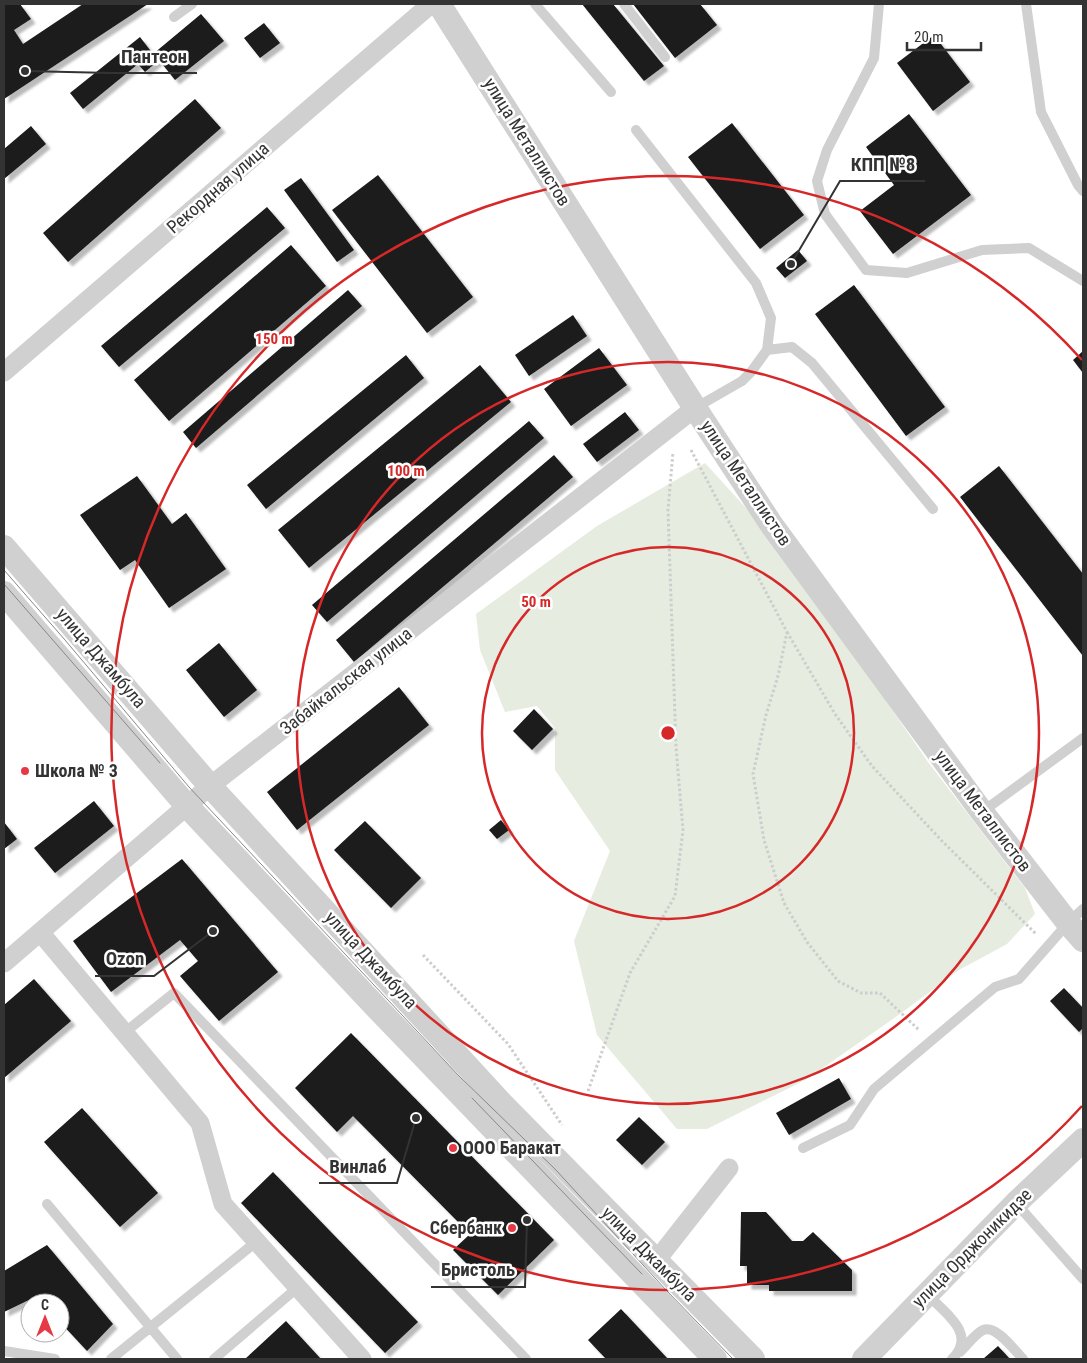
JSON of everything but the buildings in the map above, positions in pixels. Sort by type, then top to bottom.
[{"type":"street","name":"Рекордная улица","points":[[4,372],[431,4]]},
{"type":"street","name":"улица Металлистов","points":[[439,4],[688,414],[982,812],[1078,924]]},
{"type":"street","name":"Забайкальская улица","points":[[4,962],[210,786],[688,414]]},
{"type":"street","name":"улица Джамбула","points":[[4,547],[210,786],[503,1105],[753,1359]]},
{"type":"street","name":"улица Джамбула","points":[[4,593],[188,806],[376,1007],[715,1359]]},
{"type":"street","points":[[40,932],[200,1123],[222,1204],[362,1359]]},
{"type":"street","name":"улица Орджоникидзе","points":[[864,1359],[1016,1203],[1083,1140]]},
{"type":"street","points":[[656,1261],[729,1168]]},
{"type":"lane","points":[[174,17],[192,4]]},
{"type":"lane","points":[[535,4],[611,92]]},
{"type":"lane","points":[[624,4],[665,57]]},
{"type":"lane","points":[[879,4],[874,58],[827,150],[817,181],[824,214],[866,270],[907,273],[982,250],[1029,248],[1083,281]]},
{"type":"lane","points":[[1026,4],[1041,112],[1078,185],[1083,191]]},
{"type":"lane","points":[[636,130],[756,283],[771,318],[767,350],[751,372],[742,381],[688,414]]},
{"type":"lane","points":[[767,350],[792,347],[812,363],[933,508]]},
{"type":"lane","points":[[982,812],[1083,738]]},
{"type":"lane","points":[[803,1148],[850,1125],[874,1089],[995,987],[1020,979],[1048,946],[1078,924]]},
{"type":"lane","points":[[124,1033],[174,993],[526,1359]]},
{"type":"lane","points":[[1016,1203],[1083,1279]]},
{"type":"lane","points":[[47,1204],[177,1359]]},
{"type":"lane","points":[[111,1359],[256,1242]]},
{"type":"lane","points":[[214,1359],[297,1288]]},
{"type":"lane","points":[[927,1294],[956,1324],[962,1334],[963,1341],[956,1356]]},
{"type":"lane","points":[[956,1356],[981,1331],[987,1329],[999,1334],[1023,1359]]},
{"type":"lane","points":[[4,1350],[54,1359]]},
{"type":"path","points":[[688,414],[691,450],[787,632],[835,714],[872,766],[942,841],[1048,946]]},
{"type":"path","points":[[588,1091],[630,973],[675,896],[683,830],[676,747],[668,510],[674,444],[688,414]]},
{"type":"path","points":[[787,632],[753,774],[764,840],[784,903],[807,942],[838,981],[861,992],[880,993],[930,1041]]},
{"type":"path","points":[[423,955],[508,1044],[562,1125]]},
{"type":"shaded area","points":[[705,463],[777,542],[928,762],[1025,888],[1035,914],[1007,944],[959,970],[807,1079],[707,1129],[677,1129],[597,1035],[574,941],[610,851],[555,770],[555,728],[537,706],[505,712],[480,650],[476,614],[597,526]]},
{"type":"tram line","points":[[4,570],[189,787],[459,1076],[555,1169],[666,1290],[733,1359]]},
{"type":"tram line","points":[[4,584],[160,763]]},
{"type":"tram line","points":[[472,1098],[642,1274]]},
{"type":"place","name":"Пантеон","points":[[25,71]]},
{"type":"place","name":"КПП №8","points":[[791,264]]},
{"type":"place","name":"Школа № 3","points":[[25,771]]},
{"type":"place","name":"Ozon","points":[[213,931]]},
{"type":"place","name":"Винлаб","points":[[416,1118]]},
{"type":"place","name":"ООО Баракат","points":[[453,1148]]},
{"type":"place","name":"Бристоль","points":[[527,1220]]},
{"type":"place","name":"Сбербанк","points":[[512,1228]]}]
